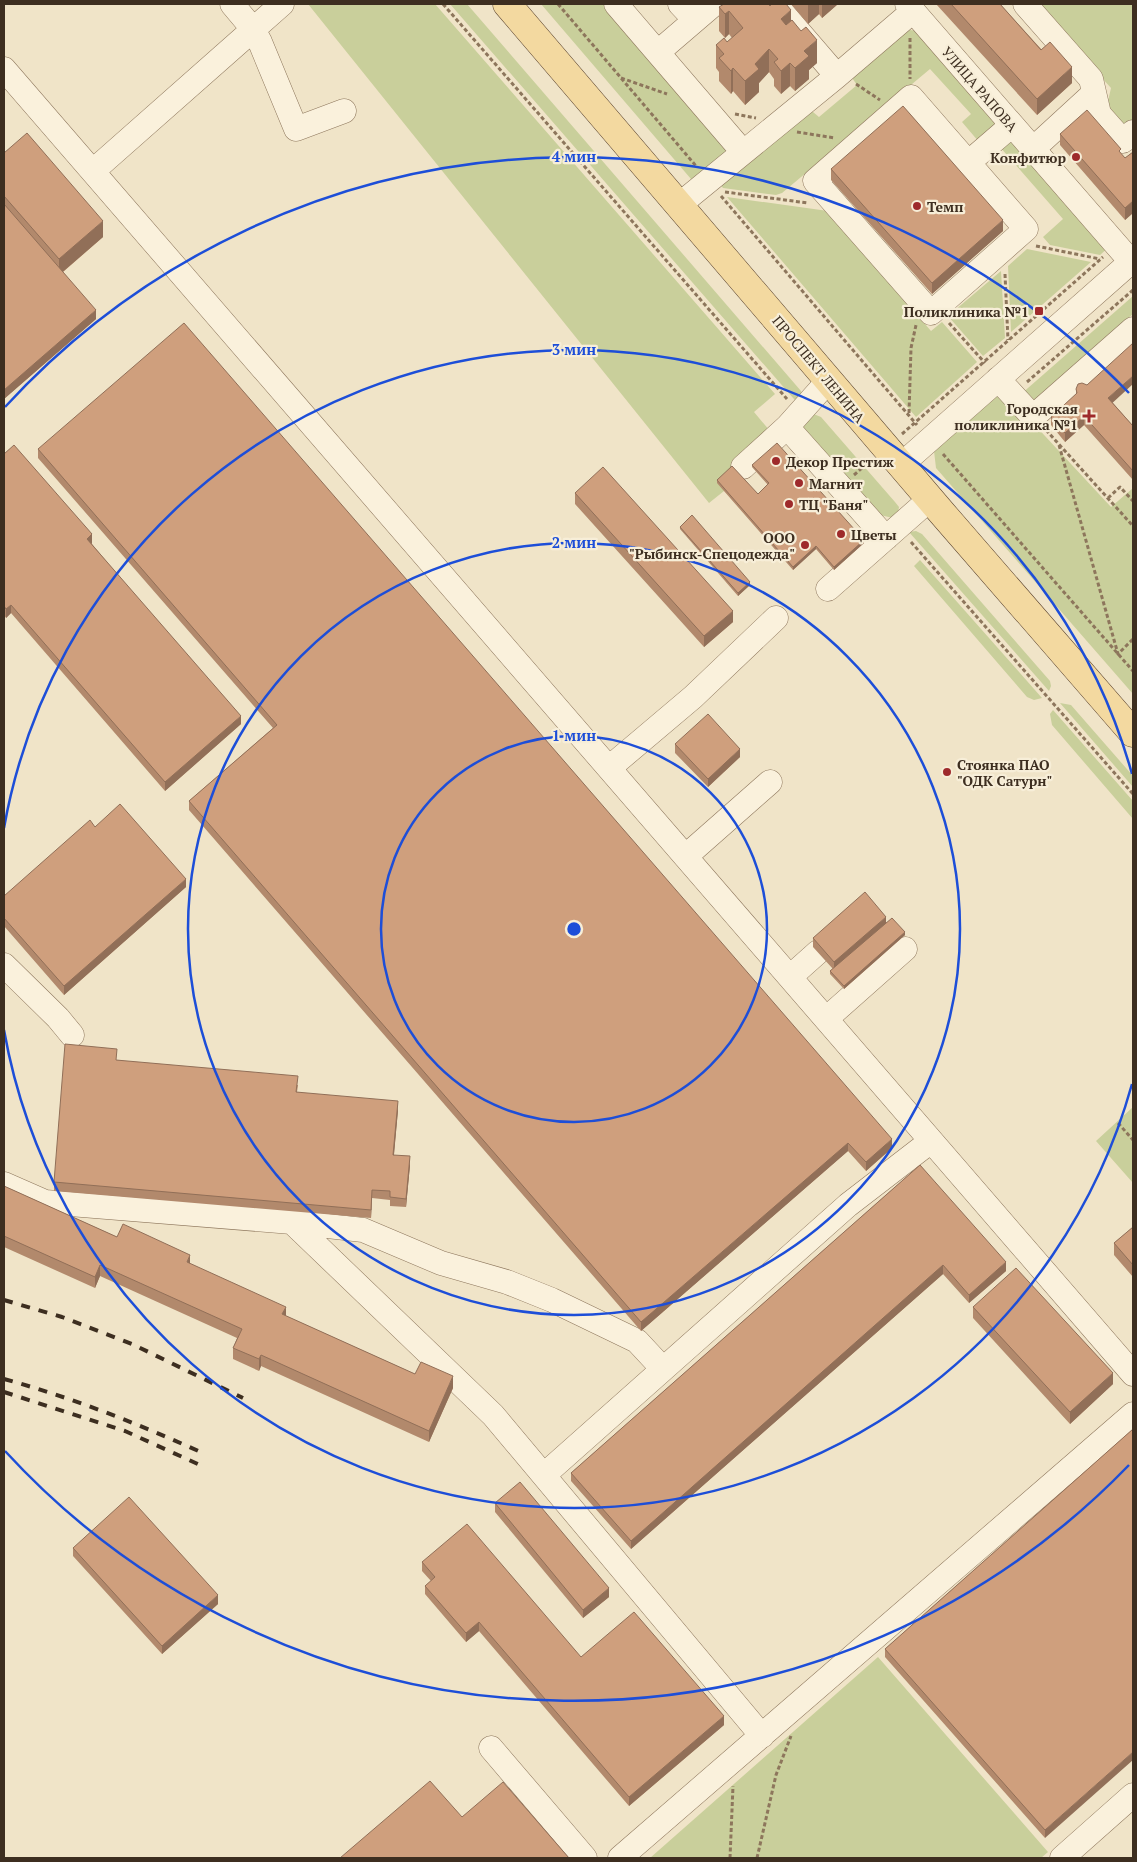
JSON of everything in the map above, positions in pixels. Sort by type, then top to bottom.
[{"type":"main road","name":"ПРОСПЕКТ ЛЕНИНА","points":[[507,4],[893,456],[1133,733]]},
{"type":"street","points":[[232,4],[253,29],[260,42],[296,129],[344,111]]},
{"type":"street","points":[[93,172],[282,4]]},
{"type":"street","points":[[616,4],[742,152]]},
{"type":"street","points":[[658,52],[687,12],[714,4]]},
{"type":"street","points":[[775,4],[840,74]]},
{"type":"street","points":[[1025,4],[1091,79],[1099,114],[1123,141],[1133,132]]},
{"type":"street","points":[[679,205],[840,74],[910,8]]},
{"type":"street","name":"УЛИЦА РАПОВА","points":[[910,8],[1033,148],[1123,258]]},
{"type":"street","points":[[4,69],[1133,1374]]},
{"type":"street","points":[[1033,148],[1094,93]]},
{"type":"street","points":[[903,104],[968,163],[1026,229],[930,306],[815,181],[903,104]]},
{"type":"street","points":[[968,163],[1012,125]]},
{"type":"street","points":[[893,456],[935,441],[1123,258]]},
{"type":"street","points":[[998,378],[1033,417],[1133,329]]},
{"type":"street","points":[[743,467],[794,420],[829,380]]},
{"type":"street","points":[[794,420],[893,533]]},
{"type":"street","points":[[828,589],[930,499]]},
{"type":"street","points":[[609,768],[693,696],[776,618]]},
{"type":"street","points":[[686,856],[770,782]]},
{"type":"street","points":[[826,1018],[905,949]]},
{"type":"street","points":[[790,977],[818,952]]},
{"type":"street","points":[[4,965],[58,1018],[72,1035]]},
{"type":"street","points":[[544,1475],[848,1205],[931,1140]]},
{"type":"street","points":[[4,1184],[45,1202],[292,1222],[364,1230],[441,1263],[507,1282],[552,1300],[636,1341],[663,1369]]},
{"type":"street","points":[[292,1222],[471,1391],[544,1475],[762,1736]]},
{"type":"street","points":[[620,1858],[1133,1414]]},
{"type":"street","points":[[491,1748],[586,1858]]},
{"type":"street","points":[[1062,1858],[1133,1795]]},
{"type":"path","points":[[443,4],[794,420]]},
{"type":"path","points":[[558,4],[708,181]]},
{"type":"path","points":[[840,74],[903,104],[910,30],[910,8]]},
{"type":"path","points":[[778,125],[824,138],[863,139]]},
{"type":"path","points":[[839,208],[717,191],[1133,672]]},
{"type":"path","points":[[998,378],[1008,341],[1008,245],[1123,258]]},
{"type":"path","points":[[1008,341],[1123,258]]},
{"type":"path","points":[[854,475],[893,456],[935,441],[998,378],[1133,290]]},
{"type":"path","points":[[909,415],[912,348],[930,306],[998,378]]},
{"type":"path","points":[[1033,417],[1133,526]]},
{"type":"path","points":[[1059,445],[1118,654]]},
{"type":"path","points":[[848,468],[860,483]]},
{"type":"path","points":[[1108,498],[1120,487],[1133,501]]},
{"type":"path","points":[[893,533],[1133,794]]},
{"type":"path","points":[[1118,654],[1133,639]]},
{"type":"path","points":[[1118,1124],[1133,1140]]},
{"type":"path","points":[[757,1858],[776,1775],[793,1732]]},
{"type":"path","points":[[730,1858],[734,1760]]},
{"type":"green space","points":[[308,4],[435,4],[775,394],[754,412],[770,431],[733,469],[724,491],[709,503]]},
{"type":"green space","points":[[450,4],[467,4],[801,391],[803,398],[800,406]]},
{"type":"green space","points":[[541,4],[607,4],[728,152],[695,182],[691,179]]},
{"type":"green space","points":[[1035,4],[1133,4],[1133,124],[1124,131],[1106,110],[1111,88]]},
{"type":"green space","points":[[906,31],[918,31],[996,118],[995,126],[979,142],[962,122],[971,114],[930,69],[782,193],[776,195],[723,188],[718,182],[807,107],[819,117],[857,85],[850,75]]},
{"type":"green space","points":[[1010,140],[1110,246],[1100,255],[1050,245],[1043,237],[1063,219],[1000,147]]},
{"type":"green space","points":[[727,197],[828,211],[931,331],[942,322],[977,362],[916,417]]},
{"type":"green space","points":[[1027,249],[1091,262],[1011,332],[1008,266]]},
{"type":"green space","points":[[1001,271],[1005,338],[983,356],[948,316]]},
{"type":"green space","points":[[1133,296],[1133,314],[1033,402],[1020,395]]},
{"type":"green space","points":[[999,391],[1019,408],[1111,507],[1133,488],[1133,694],[936,468],[934,451]]},
{"type":"green space","points":[[811,413],[821,417],[899,507],[898,513],[893,518],[880,515],[803,427],[804,421]]},
{"type":"green space","points":[[916,531],[922,534],[1050,681],[1049,691],[909,532]]},
{"type":"green space","points":[[920,560],[1042,698],[1034,700],[1027,697],[914,566]]},
{"type":"green space","points":[[1060,703],[1071,705],[1133,776],[1133,787]]},
{"type":"green space","points":[[1053,710],[1133,801],[1133,819],[1052,725],[1050,714]]},
{"type":"green space","points":[[1133,1107],[1133,1183],[1096,1141]]},
{"type":"green space","points":[[878,1657],[1048,1852],[1041,1858],[650,1858]]},
{"type":"building","points":[[724,4],[768,4],[770,6],[772,4],[786,4],[791,10],[781,19],[786,25],[792,20],[801,31],[806,27],[817,40],[804,51],[809,56],[795,68],[790,63],[781,71],[774,62],[778,59],[769,49],[755,64],[759,69],[745,81],[733,68],[731,71],[719,58],[724,54],[716,45],[724,38],[727,42],[743,28],[729,11],[725,14],[719,7]]},
{"type":"building","points":[[951,4],[1000,4],[1041,50],[1050,42],[1072,67],[1037,99]]},
{"type":"building","name":"Темп","points":[[903,106],[1003,220],[932,283],[831,169]]},
{"type":"building","points":[[1087,110],[1121,149],[1119,151],[1125,158],[1133,152],[1133,201],[1125,208],[1060,134]]},
{"type":"building","points":[[27,133],[103,221],[59,259],[4,196],[4,153]]},
{"type":"building","points":[[4,204],[96,310],[4,390]]},
{"type":"building","points":[[184,323],[892,1139],[866,1162],[848,1143],[641,1322],[189,801],[277,725],[38,449]]},
{"type":"building","name":"Городская поликлиника №1","points":[[1133,343],[1133,376],[1108,398],[1133,426],[1133,471],[1084,416],[1065,433],[1051,417],[1077,393],[1078,384],[1087,385]]},
{"type":"building","name":"ТЦ \"Баня\"","points":[[777,443],[864,540],[834,567],[816,546],[793,567],[717,480],[732,466],[758,494],[769,483],[752,465]]},
{"type":"building","points":[[14,445],[92,534],[87,539],[241,716],[165,782],[11,605],[6,609],[4,606],[4,454]]},
{"type":"building","points":[[603,467],[733,611],[704,636],[575,493]]},
{"type":"building","points":[[692,515],[750,582],[738,593],[680,527]]},
{"type":"building","points":[[708,714],[740,749],[708,779],[675,744]]},
{"type":"building","points":[[120,804],[186,879],[64,986],[4,918],[4,896],[90,820],[95,827]]},
{"type":"building","points":[[865,892],[886,917],[834,962],[813,938]]},
{"type":"building","points":[[892,918],[905,932],[844,986],[830,971]]},
{"type":"building","points":[[65,1044],[117,1049],[116,1060],[298,1076],[296,1092],[398,1101],[393,1155],[410,1156],[406,1199],[390,1197],[390,1191],[372,1190],[371,1210],[54,1182]]},
{"type":"building","points":[[920,1165],[1006,1262],[969,1295],[943,1265],[631,1541],[571,1473]]},
{"type":"building","points":[[4,1186],[117,1237],[123,1224],[190,1255],[187,1262],[286,1307],[282,1314],[415,1374],[421,1362],[453,1376],[429,1431],[261,1355],[259,1359],[233,1348],[242,1329],[100,1265],[95,1277],[4,1236]]},
{"type":"building","points":[[1133,1227],[1133,1265],[1114,1243]]},
{"type":"building","points":[[1016,1268],[1113,1373],[1070,1412],[973,1307]]},
{"type":"building","points":[[1133,1429],[1133,1752],[1045,1830],[885,1649]]},
{"type":"building","points":[[520,1482],[609,1588],[583,1610],[495,1503]]},
{"type":"building","points":[[129,1497],[218,1595],[162,1646],[73,1548]]},
{"type":"building","points":[[467,1524],[581,1657],[634,1612],[724,1716],[629,1797],[479,1622],[466,1633],[425,1586],[435,1577],[422,1562]]},
{"type":"building","points":[[430,1781],[462,1817],[503,1782],[569,1858],[340,1858]]},
{"type":"railway","points":[[4,1300],[62,1317],[132,1344],[243,1398]]},
{"type":"railway","points":[[4,1379],[106,1412],[205,1454]]},
{"type":"railway","points":[[4,1392],[125,1431],[200,1465]]},
{"type":"place","name":"Конфитюр","points":[[1076,157]]},
{"type":"place","name":"Темп","points":[[917,206]]},
{"type":"place","name":"Поликлиника №1","points":[[1039,311]]},
{"type":"place","name":"Городская поликлиника №1","points":[[1089,416]]},
{"type":"place","name":"Декор Престиж","points":[[776,461]]},
{"type":"place","name":"Магнит","points":[[799,483]]},
{"type":"place","name":"ТЦ \"Баня\"","points":[[789,504]]},
{"type":"place","name":"Цветы","points":[[841,534]]},
{"type":"place","name":"ООО \"Рыбинск-Спецодежда\"","points":[[805,545]]},
{"type":"place","name":"Стоянка ПАО \"ОДК Сатурн\"","points":[[947,772]]}]
